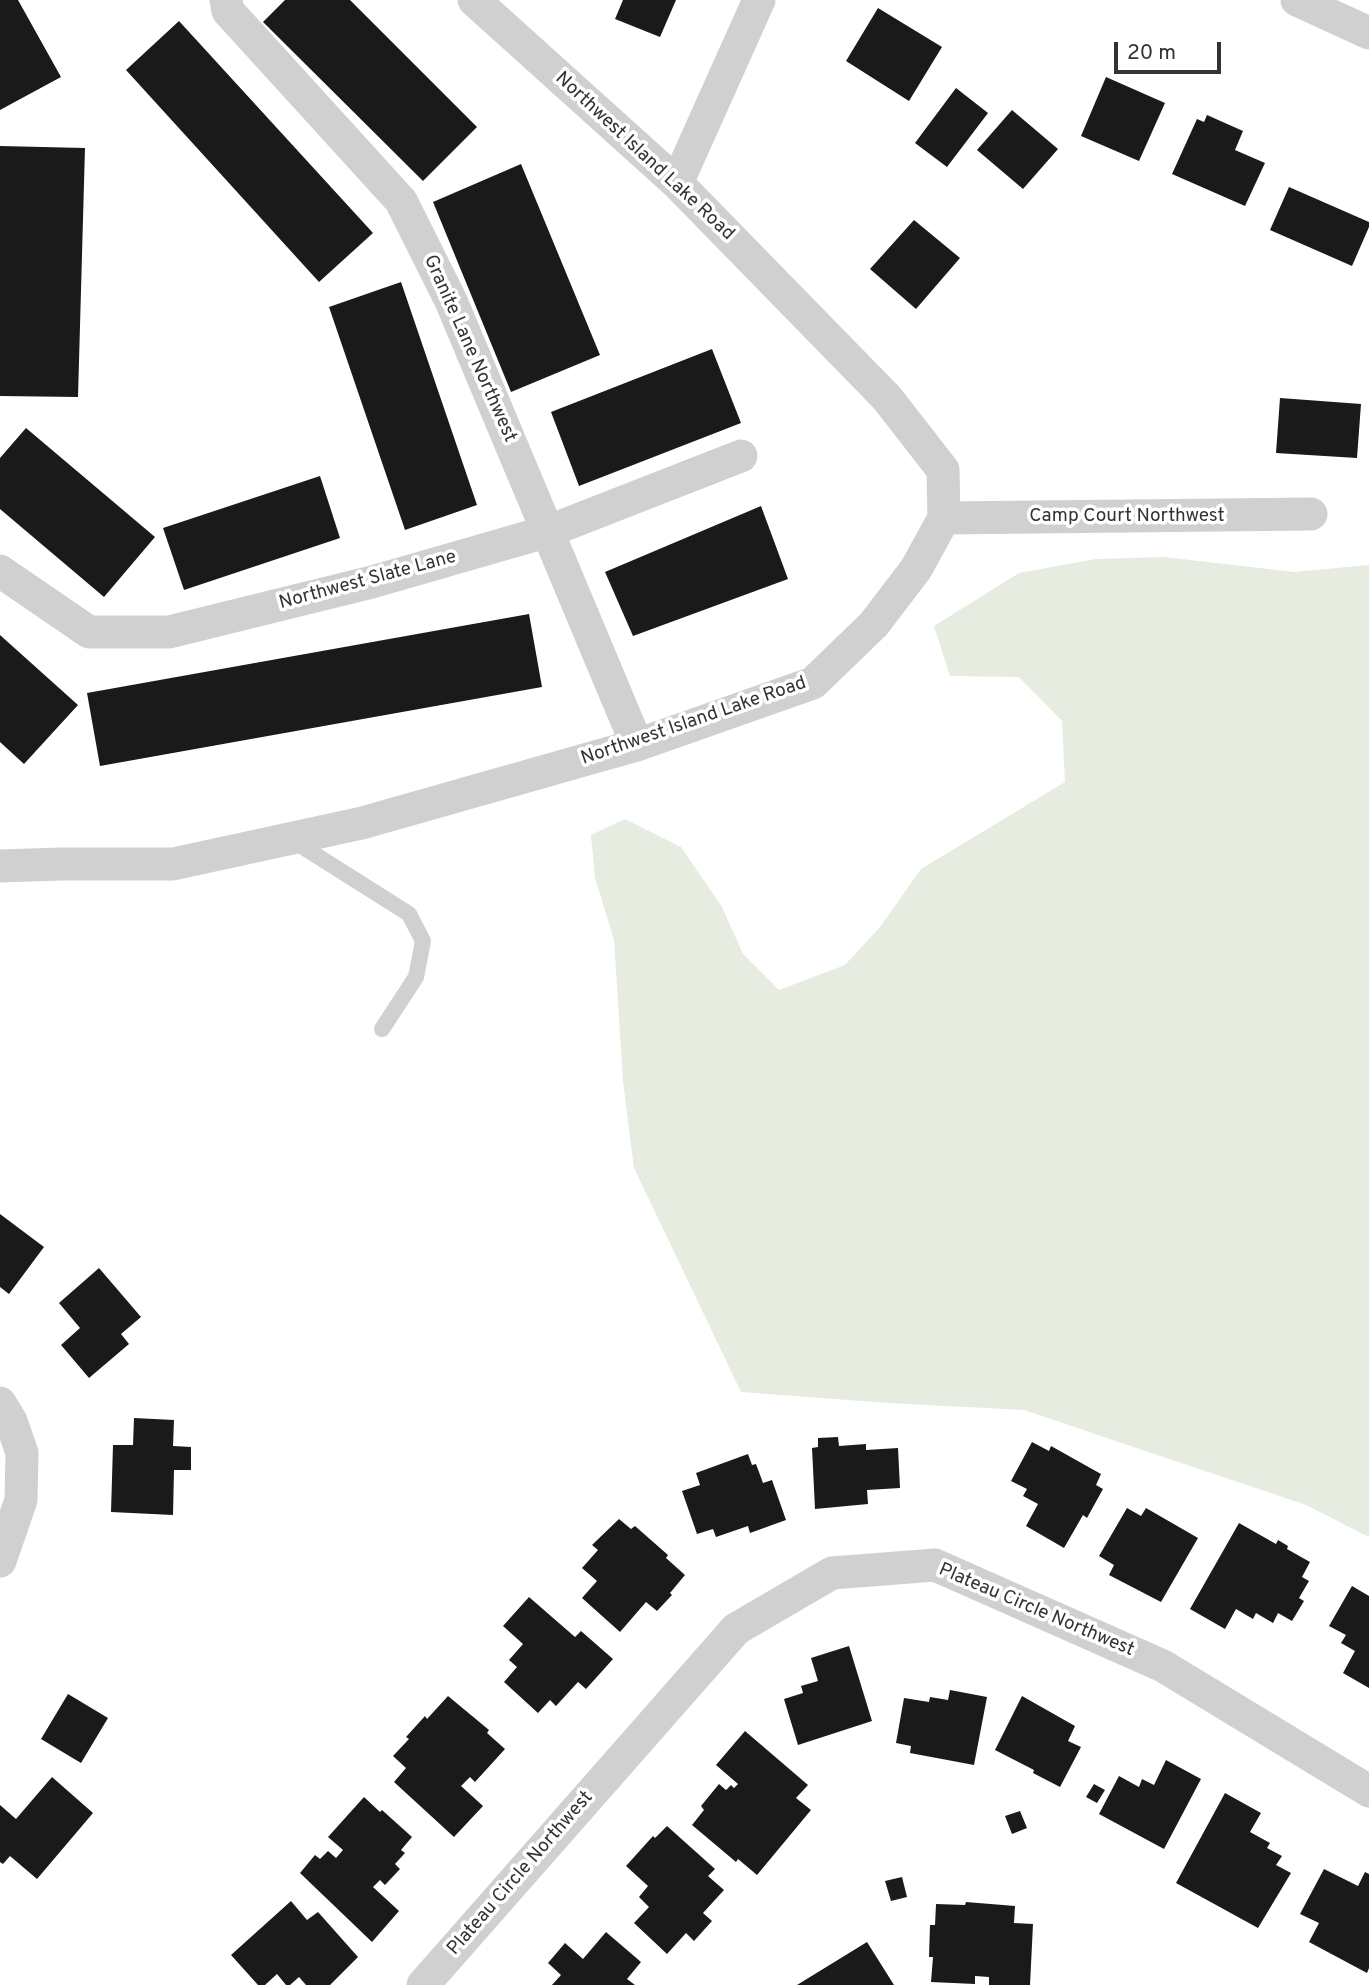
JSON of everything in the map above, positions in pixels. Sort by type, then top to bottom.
[{"type":"street","name":"Granite Lane Northwest","points":[[226,0],[228,11],[401,201],[451,301],[637,745]]},
{"type":"street","name":"Northwest Island Lake Road","points":[[0,866],[173,864],[291,839],[362,823],[637,745],[813,683],[874,624],[916,569],[944,518],[943,470],[887,398],[677,183],[474,0]]},
{"type":"street","points":[[677,183],[759,0]]},
{"type":"street","points":[[1297,0],[1369,33]]},
{"type":"street","name":"Northwest Slate Lane","points":[[0,571],[89,632],[169,632],[372,582],[549,531],[741,456]]},
{"type":"street","name":"Camp Court Northwest","points":[[944,518],[1311,514]]},
{"type":"street","points":[[0,1403],[22,1453],[21,1500],[0,1561]]},
{"type":"street","name":"Plateau Circle Northwest","points":[[423,1985],[736,1629],[832,1573],[935,1565],[1163,1666],[1369,1791]]},
{"type":"lane","points":[[291,839],[409,914],[423,941],[416,977],[382,1029]]},
{"type":"shaded area","points":[[1164,557],[1294,572],[1369,565],[1369,1537],[1306,1505],[1024,1410],[741,1392],[634,1168],[623,1081],[614,940],[595,878],[591,835],[625,819],[681,847],[722,907],[743,954],[779,990],[845,965],[880,927],[921,869],[1065,782],[1062,721],[1019,677],[950,676],[934,626],[1019,573],[1096,559]]},
{"type":"building","points":[[0,0],[18,0],[61,77],[0,110]]},
{"type":"building","points":[[285,0],[350,0],[477,127],[423,181],[263,22]]},
{"type":"building","points":[[623,0],[676,0],[660,37],[615,19]]},
{"type":"building","points":[[878,8],[942,47],[909,101],[846,61]]},
{"type":"building","points":[[179,21],[373,233],[319,282],[126,70]]},
{"type":"building","points":[[1106,77],[1165,103],[1139,161],[1081,136]]},
{"type":"building","points":[[956,88],[988,113],[947,167],[915,143]]},
{"type":"building","points":[[1012,110],[1058,149],[1023,189],[977,150]]},
{"type":"building","points":[[1207,115],[1243,131],[1235,150],[1265,163],[1245,206],[1172,174],[1197,119],[1204,122]]},
{"type":"building","points":[[0,146],[85,148],[78,397],[0,396]]},
{"type":"building","points":[[521,164],[600,355],[511,392],[433,202]]},
{"type":"building","points":[[1289,187],[1369,222],[1352,266],[1270,230]]},
{"type":"building","points":[[914,220],[960,258],[916,309],[870,269]]},
{"type":"building","points":[[401,282],[477,505],[405,530],[329,307]]},
{"type":"building","points":[[712,349],[741,423],[579,486],[551,412]]},
{"type":"building","points":[[1280,398],[1361,404],[1357,458],[1276,453]]},
{"type":"building","points":[[26,428],[155,537],[104,597],[0,509],[0,458]]},
{"type":"building","points":[[320,476],[340,538],[184,590],[163,528]]},
{"type":"building","points":[[761,506],[788,579],[633,636],[605,572]]},
{"type":"building","points":[[529,614],[542,687],[100,766],[87,693]]},
{"type":"building","points":[[0,635],[78,705],[24,764],[0,742]]},
{"type":"building","points":[[0,1214],[44,1247],[9,1294],[0,1287]]},
{"type":"building","points":[[99,1268],[141,1317],[121,1334],[129,1344],[89,1378],[61,1345],[80,1328],[59,1303]]},
{"type":"building","points":[[134,1418],[174,1420],[173,1446],[191,1447],[191,1470],[174,1470],[173,1515],[111,1512],[113,1445],[133,1445]]},
{"type":"building","points":[[838,1437],[839,1446],[866,1444],[866,1450],[898,1448],[900,1488],[867,1490],[868,1504],[815,1509],[812,1448],[818,1447],[818,1438]]},
{"type":"building","points":[[1032,1442],[1049,1451],[1051,1446],[1101,1474],[1096,1485],[1103,1489],[1087,1518],[1083,1515],[1064,1548],[1026,1526],[1038,1504],[1023,1496],[1027,1489],[1011,1481]]},
{"type":"building","points":[[748,1454],[752,1465],[756,1464],[763,1483],[772,1480],[786,1520],[750,1533],[748,1526],[716,1537],[713,1529],[697,1534],[682,1491],[700,1485],[696,1473]]},
{"type":"building","points":[[1127,1508],[1141,1516],[1146,1508],[1198,1538],[1161,1602],[1109,1575],[1114,1565],[1099,1556]]},
{"type":"building","points":[[619,1519],[631,1529],[635,1526],[668,1555],[666,1558],[685,1575],[657,1611],[646,1602],[620,1632],[582,1598],[597,1581],[582,1568],[598,1550],[592,1545]]},
{"type":"building","points":[[1239,1523],[1276,1544],[1278,1540],[1288,1546],[1287,1549],[1310,1562],[1302,1577],[1309,1581],[1299,1598],[1304,1601],[1292,1621],[1278,1613],[1273,1623],[1256,1613],[1253,1619],[1236,1609],[1225,1629],[1190,1609]]},
{"type":"building","points":[[1352,1586],[1369,1596],[1369,1688],[1343,1673],[1355,1651],[1341,1643],[1346,1635],[1329,1626]]},
{"type":"building","points":[[529,1597],[575,1637],[581,1631],[613,1659],[586,1689],[578,1682],[556,1706],[550,1700],[538,1713],[504,1682],[517,1667],[509,1660],[523,1644],[503,1626]]},
{"type":"building","points":[[849,1646],[872,1721],[798,1745],[784,1699],[803,1693],[801,1686],[818,1681],[811,1658]]},
{"type":"building","points":[[950,1690],[987,1697],[974,1765],[910,1753],[911,1746],[896,1743],[904,1698],[929,1702],[930,1697],[948,1700]]},
{"type":"building","points":[[68,1694],[108,1718],[81,1763],[41,1739]]},
{"type":"building","points":[[448,1696],[489,1730],[487,1733],[505,1749],[475,1782],[470,1777],[461,1786],[483,1806],[454,1837],[394,1782],[406,1768],[393,1756],[425,1716],[427,1719]]},
{"type":"building","points":[[1022,1696],[1075,1726],[1068,1741],[1081,1747],[1060,1787],[995,1750]]},
{"type":"building","points":[[745,1731],[808,1785],[796,1798],[811,1810],[757,1875],[738,1859],[736,1862],[692,1825],[704,1810],[701,1806],[719,1784],[726,1790],[731,1785],[734,1788],[738,1784],[716,1765]]},
{"type":"building","points":[[1166,1760],[1201,1779],[1164,1849],[1099,1814],[1119,1776],[1139,1787],[1142,1779],[1154,1785]]},
{"type":"building","points":[[52,1777],[93,1813],[37,1879],[10,1856],[3,1864],[0,1862],[0,1805],[16,1819]]},
{"type":"building","points":[[1094,1784],[1105,1790],[1097,1803],[1086,1797]]},
{"type":"building","points":[[1225,1793],[1261,1813],[1250,1832],[1270,1843],[1267,1848],[1282,1856],[1276,1865],[1291,1873],[1258,1928],[1176,1883]]},
{"type":"building","points":[[364,1797],[412,1837],[401,1850],[405,1853],[395,1864],[400,1869],[385,1885],[380,1880],[373,1887],[399,1911],[372,1942],[300,1873],[315,1855],[320,1859],[328,1851],[336,1858],[343,1850],[328,1837]]},
{"type":"building","points":[[1020,1811],[1027,1828],[1012,1834],[1005,1816]]},
{"type":"building","points":[[667,1826],[715,1869],[708,1876],[724,1890],[703,1913],[712,1921],[694,1941],[686,1933],[667,1954],[634,1923],[649,1907],[639,1897],[648,1886],[626,1866],[653,1836],[655,1838]]},
{"type":"building","points":[[1324,1869],[1358,1886],[1365,1872],[1369,1874],[1367,1973],[1309,1942],[1319,1923],[1300,1914]]},
{"type":"building","points":[[902,1877],[907,1897],[891,1901],[885,1881]]},
{"type":"building","points":[[291,1901],[307,1920],[318,1912],[358,1957],[330,1985],[306,1985],[299,1977],[286,1985],[277,1974],[265,1985],[258,1985],[231,1955]]},
{"type":"building","points":[[966,1902],[1015,1906],[1014,1923],[1033,1924],[1030,1985],[989,1985],[989,1977],[975,1976],[975,1984],[931,1982],[933,1957],[929,1957],[930,1925],[935,1925],[936,1904],[965,1905]]},
{"type":"building","points":[[606,1932],[641,1962],[627,1979],[635,1985],[552,1985],[561,1975],[548,1963],[565,1943],[583,1959]]},
{"type":"building","points":[[867,1942],[894,1985],[797,1985]]}]
